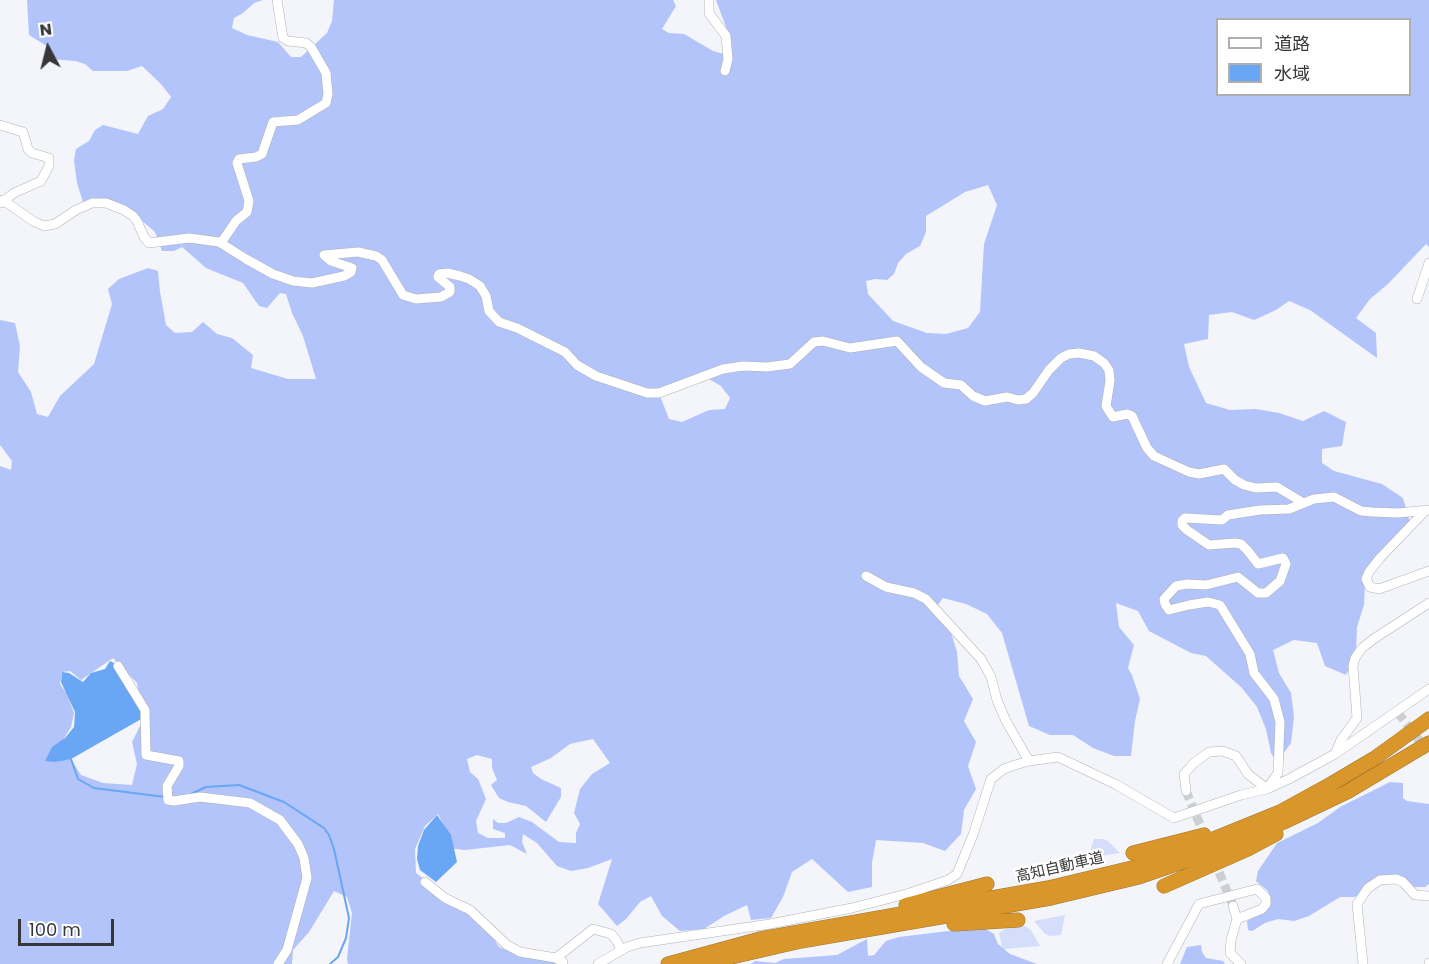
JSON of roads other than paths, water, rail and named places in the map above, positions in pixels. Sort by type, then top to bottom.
[{"type":"highway","name":"高知自動車道","points":[[701,964],[800,936],[1005,897],[1136,867],[1227,835],[1280,812],[1375,758],[1429,719]]},
{"type":"highway","name":"高知自動車道","points":[[668,964],[714,950],[1008,907],[1139,877],[1229,846],[1347,792],[1429,743]]},
{"type":"highway","points":[[1133,853],[1224,829],[1331,784]]},
{"type":"highway","points":[[1164,886],[1248,849],[1347,792]]},
{"type":"highway","points":[[800,936],[987,884]]},
{"type":"highway","points":[[800,936],[1018,920]]},
{"type":"street","points":[[221,243],[236,221],[247,212],[249,201],[237,163],[238,159],[262,154],[273,122],[298,120],[326,103],[328,94],[326,73],[311,47],[306,43],[288,41],[284,38],[277,0]]},
{"type":"street","points":[[709,0],[709,13],[726,36],[728,59],[725,72]]},
{"type":"street","points":[[0,125],[23,132],[28,149],[32,153],[49,158],[49,166],[41,181],[2,202]]},
{"type":"street","points":[[2,202],[44,226],[55,224],[76,210],[98,202],[124,210],[133,216],[149,243],[189,238],[221,243],[273,274],[293,281],[312,283],[351,272],[352,268],[332,261],[324,255],[325,253],[358,252],[376,256],[382,260],[403,295],[416,299],[441,297],[450,292],[450,287],[438,277],[439,274],[447,273],[469,279],[480,286],[486,297],[489,311],[499,322],[517,328],[566,352],[577,365],[596,376],[647,393],[659,393],[723,369],[790,364],[814,342],[823,341],[850,348],[897,341],[921,367],[944,383],[962,385],[973,396],[985,401],[1006,397],[1018,400],[1026,399],[1033,393],[1049,370],[1061,358],[1079,353],[1094,356],[1109,370],[1107,406],[1109,411],[1113,417],[1127,414],[1132,416],[1147,448],[1154,456],[1189,472],[1199,474],[1224,469],[1244,485],[1256,488],[1277,487],[1302,502]]},
{"type":"street","points":[[1417,299],[1429,263]]},
{"type":"street","points":[[1267,789],[1278,773],[1280,722],[1274,699],[1254,673],[1250,654],[1220,605],[1208,602],[1189,604],[1170,610],[1164,598],[1176,586],[1212,584],[1238,577],[1258,593],[1266,593],[1280,581],[1286,564],[1283,558],[1258,564],[1241,544],[1209,545],[1187,530],[1182,525],[1182,520],[1185,518],[1222,520],[1228,515],[1260,510],[1289,509],[1302,502],[1334,497],[1361,511],[1398,513],[1428,510]]},
{"type":"street","points":[[1428,510],[1380,558],[1366,579],[1370,587],[1379,589],[1429,571]]},
{"type":"street","points":[[866,576],[886,587],[914,593],[926,599],[981,659],[991,677],[1006,721],[1029,761]]},
{"type":"street","points":[[1335,754],[1341,740],[1357,718],[1353,666],[1355,658],[1362,648],[1375,638],[1429,603]]},
{"type":"street","points":[[118,666],[146,711],[146,755],[179,761],[179,766],[167,786],[168,797],[171,801],[200,796],[250,803],[267,811],[288,829],[298,844],[304,858],[307,878],[288,950],[278,964]]},
{"type":"street","points":[[598,964],[621,950],[640,943],[770,924],[852,908],[910,894],[948,880],[957,874],[973,835],[991,779],[1004,769],[1029,761],[1058,757],[1114,784],[1174,818],[1289,780],[1335,754],[1429,689]]},
{"type":"street","points":[[1186,792],[1184,774],[1209,752],[1223,751],[1236,756],[1248,774],[1267,789]]},
{"type":"street","points":[[1363,964],[1357,904],[1368,888],[1380,880],[1396,879],[1403,882],[1415,895],[1429,896]]},
{"type":"street","points":[[425,882],[445,898],[470,910],[507,945],[520,952],[560,960],[593,929],[611,934],[621,950]]},
{"type":"street","points":[[1167,964],[1199,904],[1257,889],[1266,898],[1266,904],[1262,909],[1237,919]]},
{"type":"street","points":[[1233,906],[1237,919],[1230,953],[1241,964]]},
{"type":"water","points":[[110,661],[123,668],[136,687],[143,718],[71,759],[45,761],[52,747],[65,738],[74,727],[75,712],[61,682],[62,672],[69,673],[83,682],[91,673],[105,669]]},
{"type":"water","points":[[437,815],[451,835],[457,862],[436,882],[420,870],[417,859],[418,846],[424,830]]},
{"type":"waterway","points":[[71,759],[78,779],[94,788],[165,797]]},
{"type":"waterway","points":[[191,794],[206,787],[239,785],[284,802],[324,828],[334,849],[349,918],[346,938],[338,957],[330,964]]},
{"type":"tunnel","points":[[1398,713],[1429,753]]},
{"type":"tunnel","points":[[1186,791],[1206,839]]},
{"type":"tunnel","points":[[1214,860],[1232,903]]}]
